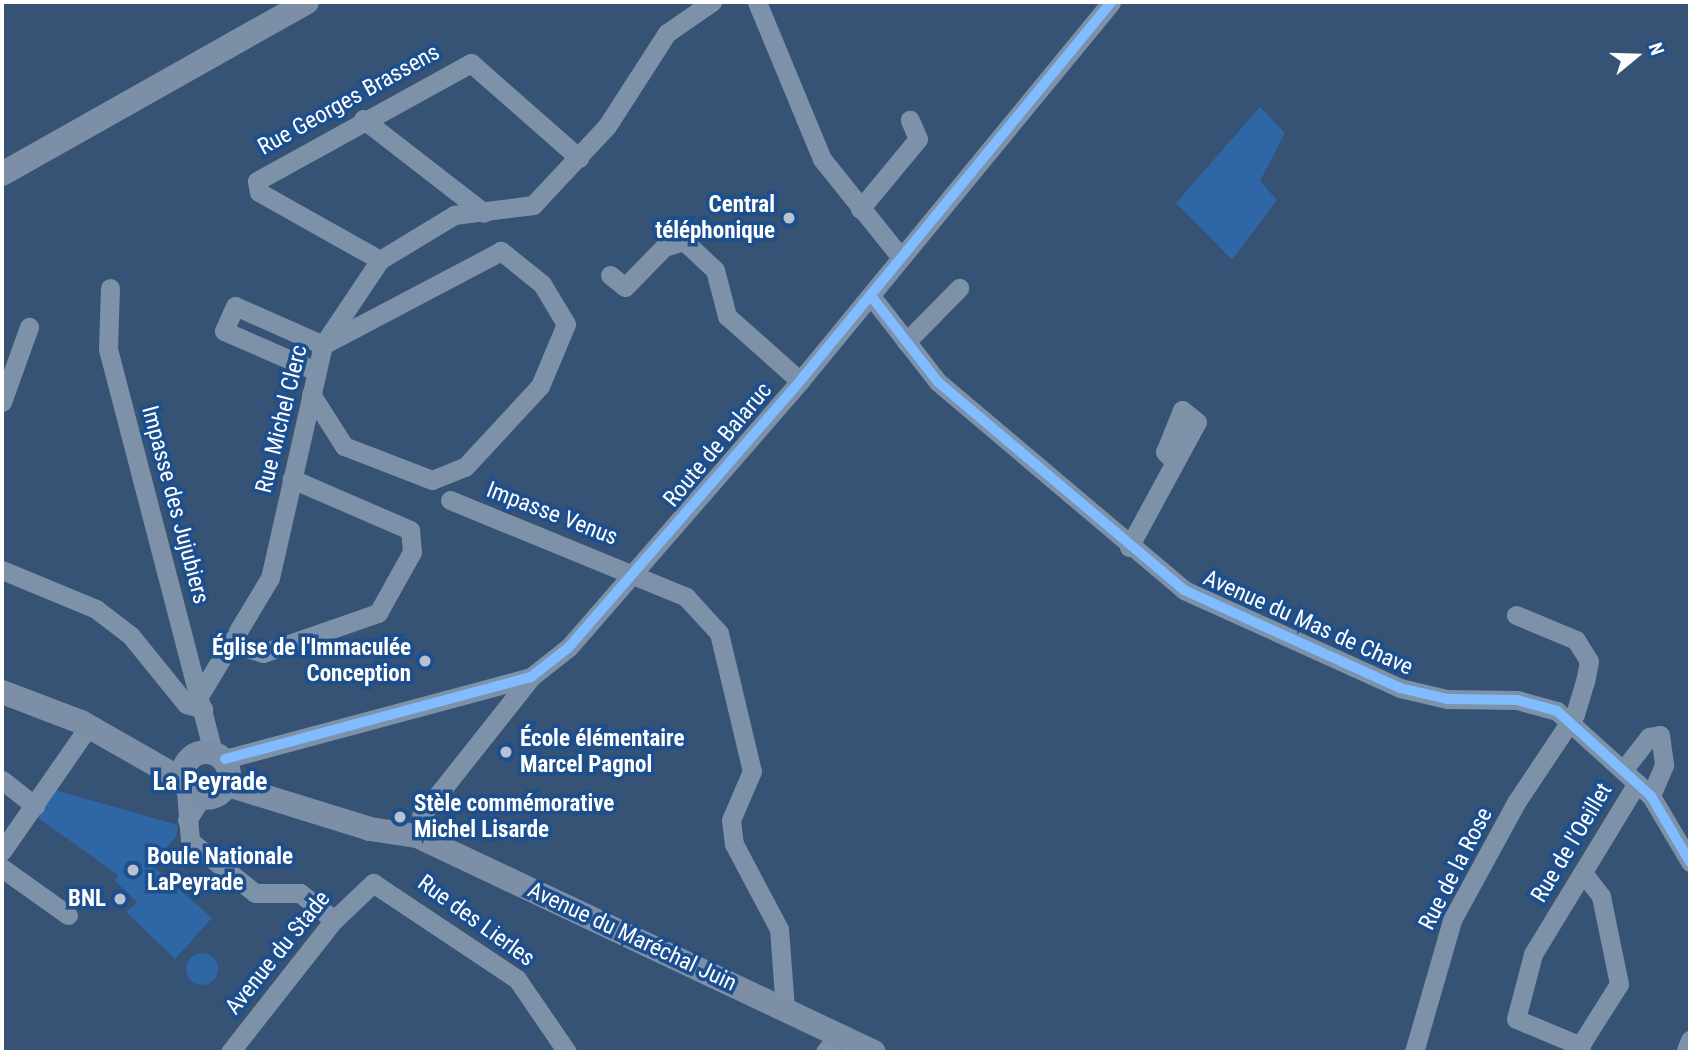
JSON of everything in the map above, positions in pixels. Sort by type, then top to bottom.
[{"type":"main road","points":[[2,174],[307,2]]},
{"type":"main road","name":"Avenue du Maréchal Juin","points":[[5,700],[208,767],[370,828],[387,828],[417,836],[785,1009],[832,1044],[874,1052]]},
{"type":"street","name":"Rue Michel Clerc","points":[[203,700],[270,578],[302,427],[323,345],[380,260],[442,220],[533,205],[579,158],[653,50],[712,2]]},
{"type":"street","points":[[757,2],[822,159],[899,255]]},
{"type":"street","name":"Route de Balaruc","points":[[421,816],[531,677],[638,573],[871,296],[899,255],[1111,2]]},
{"type":"street","name":"Rue Georges Brassens","points":[[380,260],[259,192],[257,181],[363,119],[477,63],[579,158]]},
{"type":"street","points":[[363,119],[484,213]]},
{"type":"street","points":[[860,209],[918,139],[911,120]]},
{"type":"street","points":[[610,275],[625,287],[664,247],[684,241],[715,270],[727,316],[800,381]]},
{"type":"street","points":[[311,394],[335,436],[344,446],[426,479],[465,467],[540,386],[566,324],[542,284],[501,251],[323,345],[235,306],[224,331],[316,371]]},
{"type":"street","name":"Impasse des Jujubiers","points":[[110,288],[108,349],[203,700],[208,767],[187,820],[190,841],[250,890],[300,893],[334,920]]},
{"type":"street","points":[[905,342],[959,288]]},
{"type":"street","name":"Avenue du Mas de Chave","points":[[871,296],[937,382],[1129,547],[1202,602],[1400,688],[1447,699],[1517,700],[1571,721],[1637,783],[1690,862]]},
{"type":"street","points":[[354,298],[376,317]]},
{"type":"street","points":[[2,402],[29,327]]},
{"type":"street","points":[[302,427],[335,436]]},
{"type":"street","points":[[1129,547],[1174,474],[1174,461]]},
{"type":"street","points":[[234,645],[263,653],[379,613],[412,552],[410,530],[292,479]]},
{"type":"street","name":"Impasse Venus","points":[[450,500],[638,573],[686,597],[719,633],[752,771],[731,820],[734,844],[779,929],[785,1009]]},
{"type":"street","points":[[2,570],[96,609],[131,636],[186,704],[203,700]]},
{"type":"street","name":"Rue de la Rose","points":[[1414,1052],[1452,920],[1517,801],[1571,721],[1589,662],[1576,640],[1516,615]]},
{"type":"street","points":[[208,767],[531,677]]},
{"type":"street","points":[[2,851],[89,726]]},
{"type":"street","points":[[2,780],[35,806]]},
{"type":"street","name":"Rue de l'Oeillet","points":[[1578,1049],[1516,1019],[1533,954],[1586,877],[1593,846],[1637,783]]},
{"type":"street","points":[[2,868],[68,915]]},
{"type":"street","points":[[1578,1049],[1619,984],[1601,896],[1586,877]]},
{"type":"street","name":"Rue des Lierles","points":[[366,885],[380,884],[517,979],[567,1052]]},
{"type":"street","name":"Avenue du Stade","points":[[230,1052],[334,920],[366,885]]},
{"type":"shaded area","points":[[1260,107],[1285,133],[1260,181],[1277,200],[1232,260],[1176,203]]},
{"type":"shaded area","name":"Boule Nationale LaPeyrade","points":[[55,790],[178,825],[176,837],[151,865],[212,918],[175,959],[126,912],[137,902],[115,881],[118,875],[37,817]]},
{"type":"shaded area","points":[[202,953],[213,958],[218,969],[213,980],[202,985],[191,980],[186,969],[191,958]]},
{"type":"cycle path","points":[[225,759],[531,677],[569,647],[800,381],[1111,2]]},
{"type":"cycle path","points":[[871,296],[938,382],[1184,590],[1400,688],[1447,699],[1517,700],[1557,711],[1651,796],[1690,862]]},
{"type":"place","name":"Central téléphonique","points":[[789,218]]},
{"type":"place","name":"Église de l'Immaculée Conception","points":[[425,661]]},
{"type":"place","name":"École élémentaire Marcel Pagnol","points":[[506,752]]},
{"type":"place","name":"Stèle commémorative Michel Lisarde","points":[[400,817]]},
{"type":"place","name":"Boule Nationale LaPeyrade","points":[[133,870]]},
{"type":"place","name":"BNL","points":[[120,899]]},
{"type":"district","name":"La Peyrade","points":[[210,782]]}]
